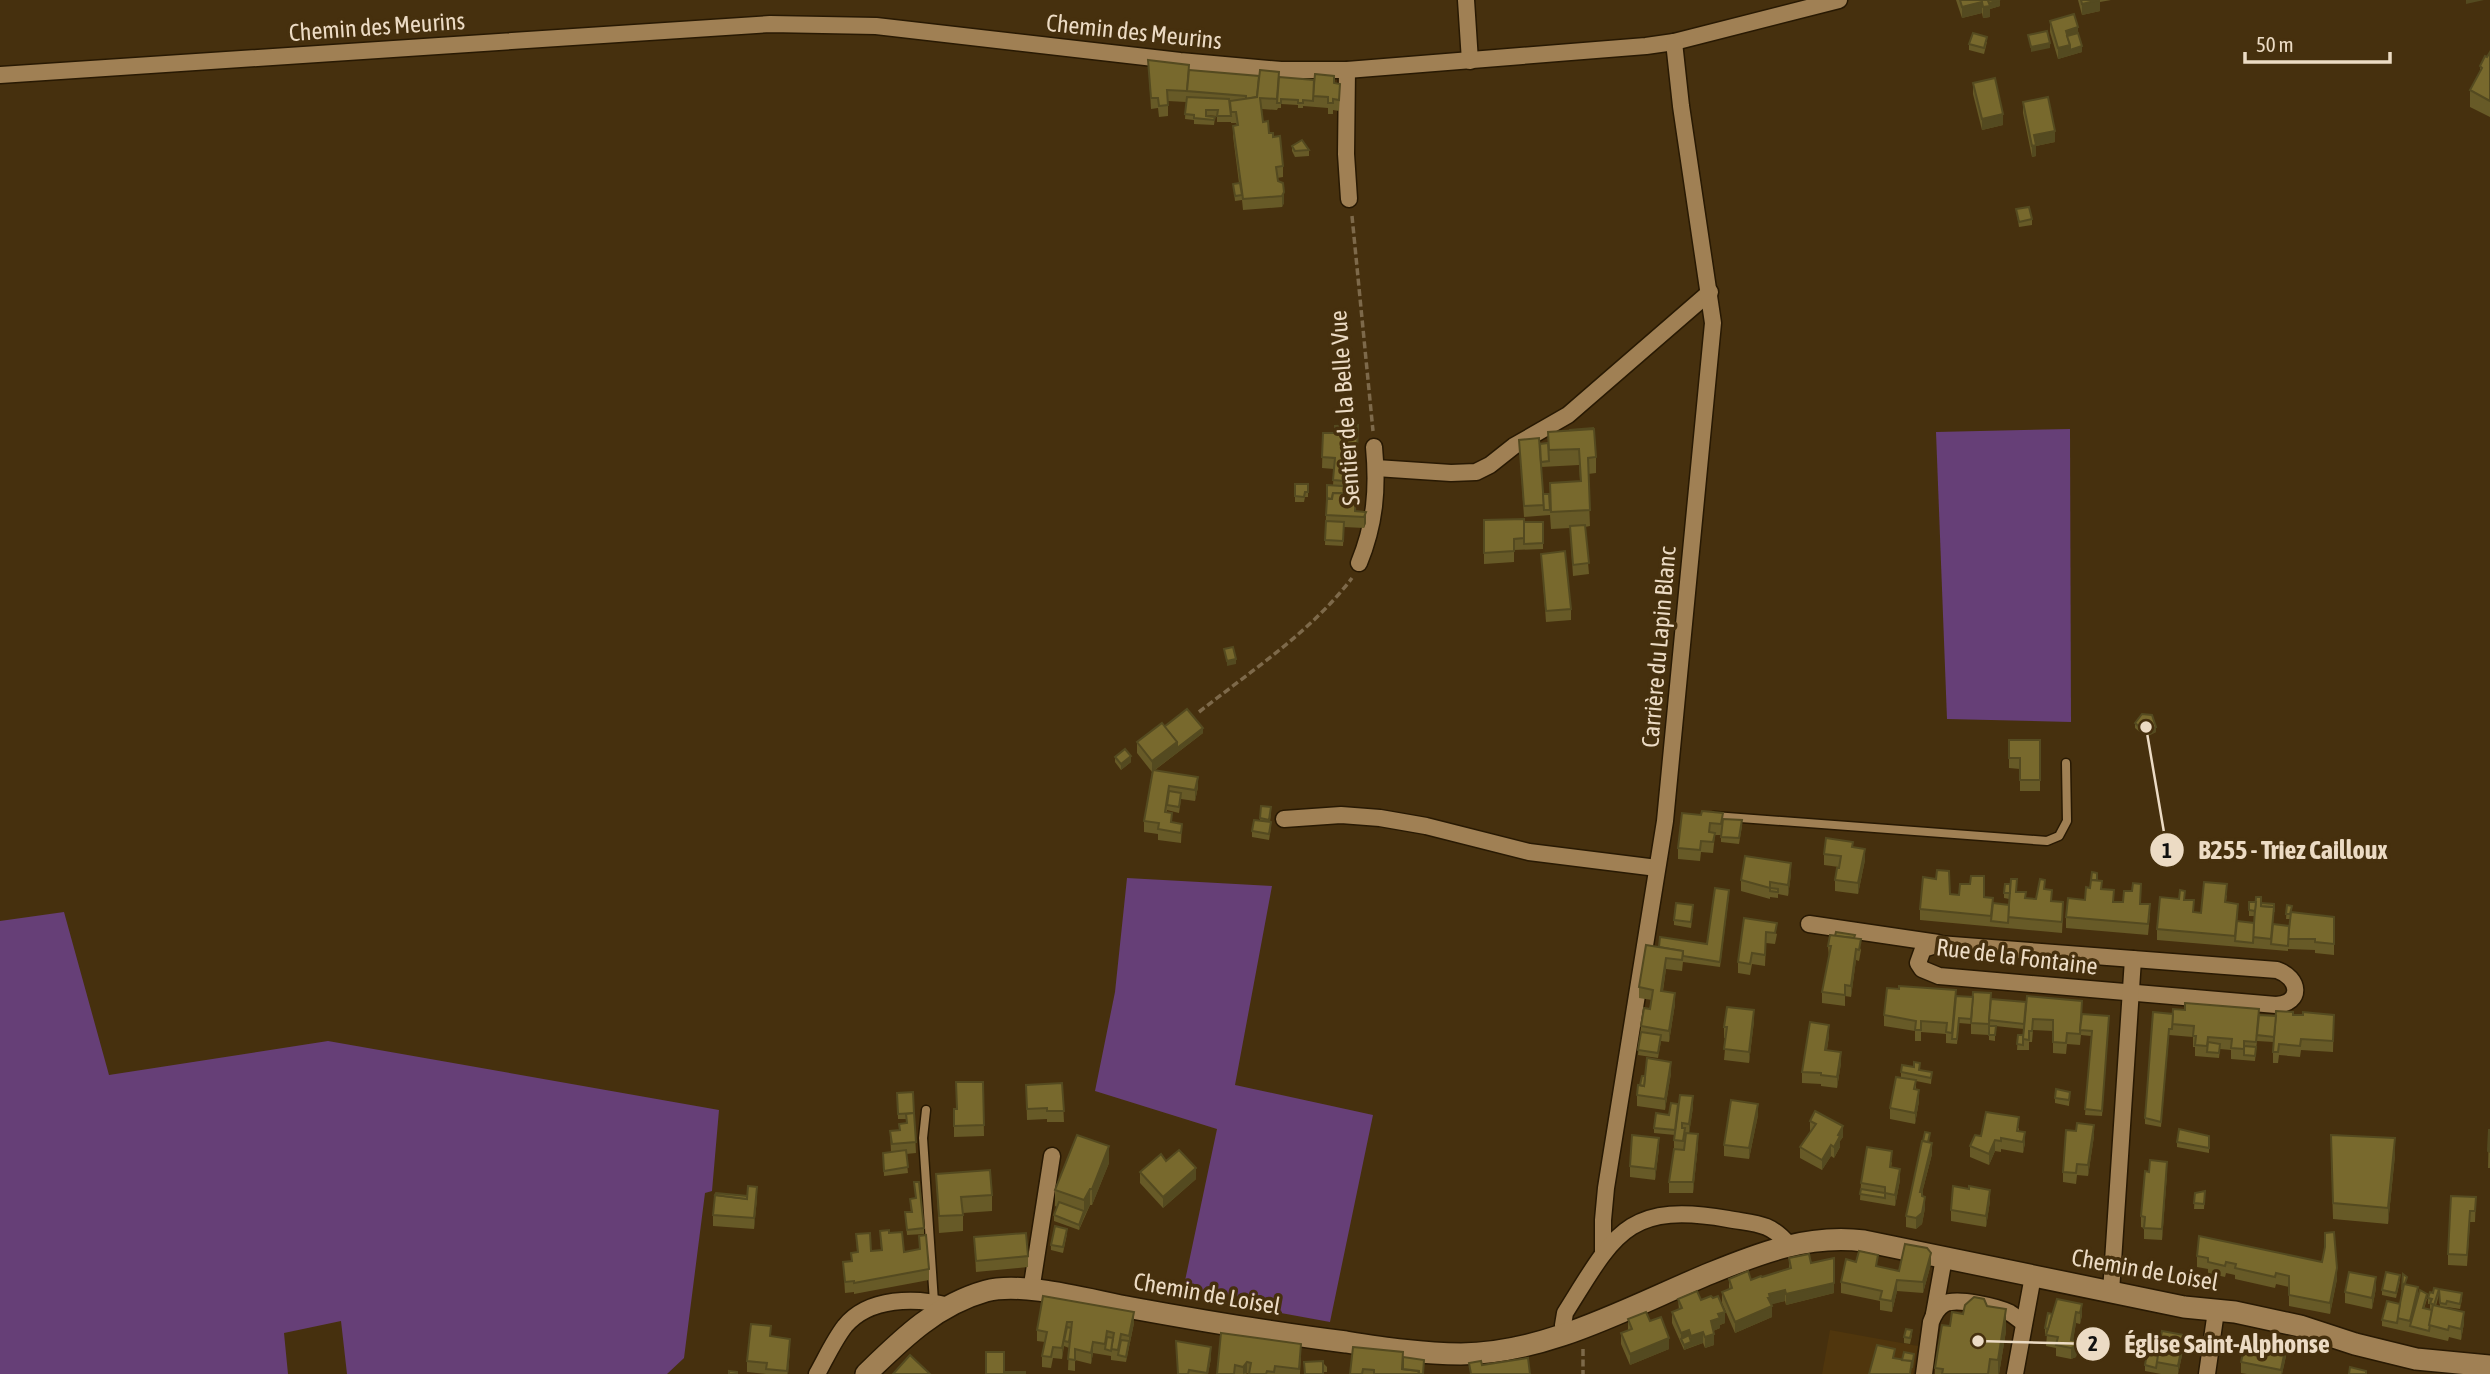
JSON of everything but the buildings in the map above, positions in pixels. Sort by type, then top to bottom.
[{"type":"street","points":[[1466,0],[1470,61]]},
{"type":"street","name":"Chemin des Meurins","points":[[0,75],[804,23],[876,26],[1245,67],[1347,70],[1617,49],[1674,42],[1839,0]]},
{"type":"street","name":"Carrière du Lapin Blanc","points":[[1603,1254],[1606,1188],[1657,868],[1673,813],[1712,339],[1710,292],[1681,106],[1674,42]]},
{"type":"street","points":[[1347,70],[1346,154],[1349,199]]},
{"type":"street","points":[[1376,468],[1451,473],[1476,471],[1490,466],[1514,446],[1568,415],[1710,292]]},
{"type":"street","name":"Sentier de la Belle Vue","points":[[1359,563],[1368,542],[1374,515],[1377,487],[1374,447]]},
{"type":"street","points":[[1284,820],[1341,815],[1380,818],[1426,826],[1529,852],[1657,868]]},
{"type":"street","points":[[1809,924],[1939,944]]},
{"type":"street","name":"Rue de la Fontaine","points":[[1939,944],[2133,959],[2277,970],[2286,973],[2293,980],[2296,991],[2286,1004],[2276,1006],[1933,974],[1922,969],[1918,960],[1923,949],[1939,944]]},
{"type":"street","name":"Rue de la Fontaine","points":[[2111,1292],[2133,959]]},
{"type":"street","points":[[1031,1291],[1052,1156]]},
{"type":"street","points":[[1565,1334],[1565,1313],[1603,1254],[1626,1228],[1646,1219],[1668,1214],[1717,1217],[1762,1225],[1778,1232],[1789,1245]]},
{"type":"street","name":"Chemin de Loisel","points":[[866,1374],[941,1304],[996,1289],[1016,1288],[1234,1327],[1425,1352],[1469,1353],[1508,1349],[1565,1334],[1750,1257],[1789,1245],[1821,1240],[1852,1240],[2184,1307],[2300,1326],[2447,1369],[2490,1366]]},
{"type":"street","points":[[1924,1374],[1944,1258]]},
{"type":"street","points":[[2015,1374],[2033,1276]]},
{"type":"street","points":[[817,1374],[839,1335],[852,1319],[862,1313],[901,1301],[941,1304]]},
{"type":"street","points":[[1934,1314],[1943,1304],[1958,1301],[1998,1308],[2015,1315],[2024,1323]]},
{"type":"street","points":[[2207,1374],[2216,1311]]},
{"type":"lane","points":[[1707,816],[2047,841],[2059,836],[2067,821],[2066,763]]},
{"type":"lane","points":[[926,1110],[923,1138],[941,1304]]},
{"type":"path","name":"Sentier de la Belle Vue","points":[[1349,199],[1374,447]]},
{"type":"path","points":[[1199,712],[1305,630],[1344,588],[1359,563]]},
{"type":"shaded area","points":[[2070,429],[2071,722],[1947,719],[1936,432]]},
{"type":"shaded area","points":[[1127,878],[1272,886],[1235,1085],[1373,1115],[1330,1322],[1182,1295],[1217,1129],[1095,1091],[1115,992]]},
{"type":"shaded area","points":[[64,912],[109,1075],[328,1041],[719,1110],[712,1191],[705,1193],[684,1358],[667,1374],[347,1374],[341,1321],[284,1333],[288,1374],[0,1374],[0,921]]},
{"type":"shaded area","points":[[1830,1330],[1918,1346],[1913,1374],[1822,1374]]},
{"type":"place","name":"B255 - Triez Cailloux","points":[[2146,727]]},
{"type":"place","name":"Église Saint-Alphonse","points":[[1978,1341]]}]
